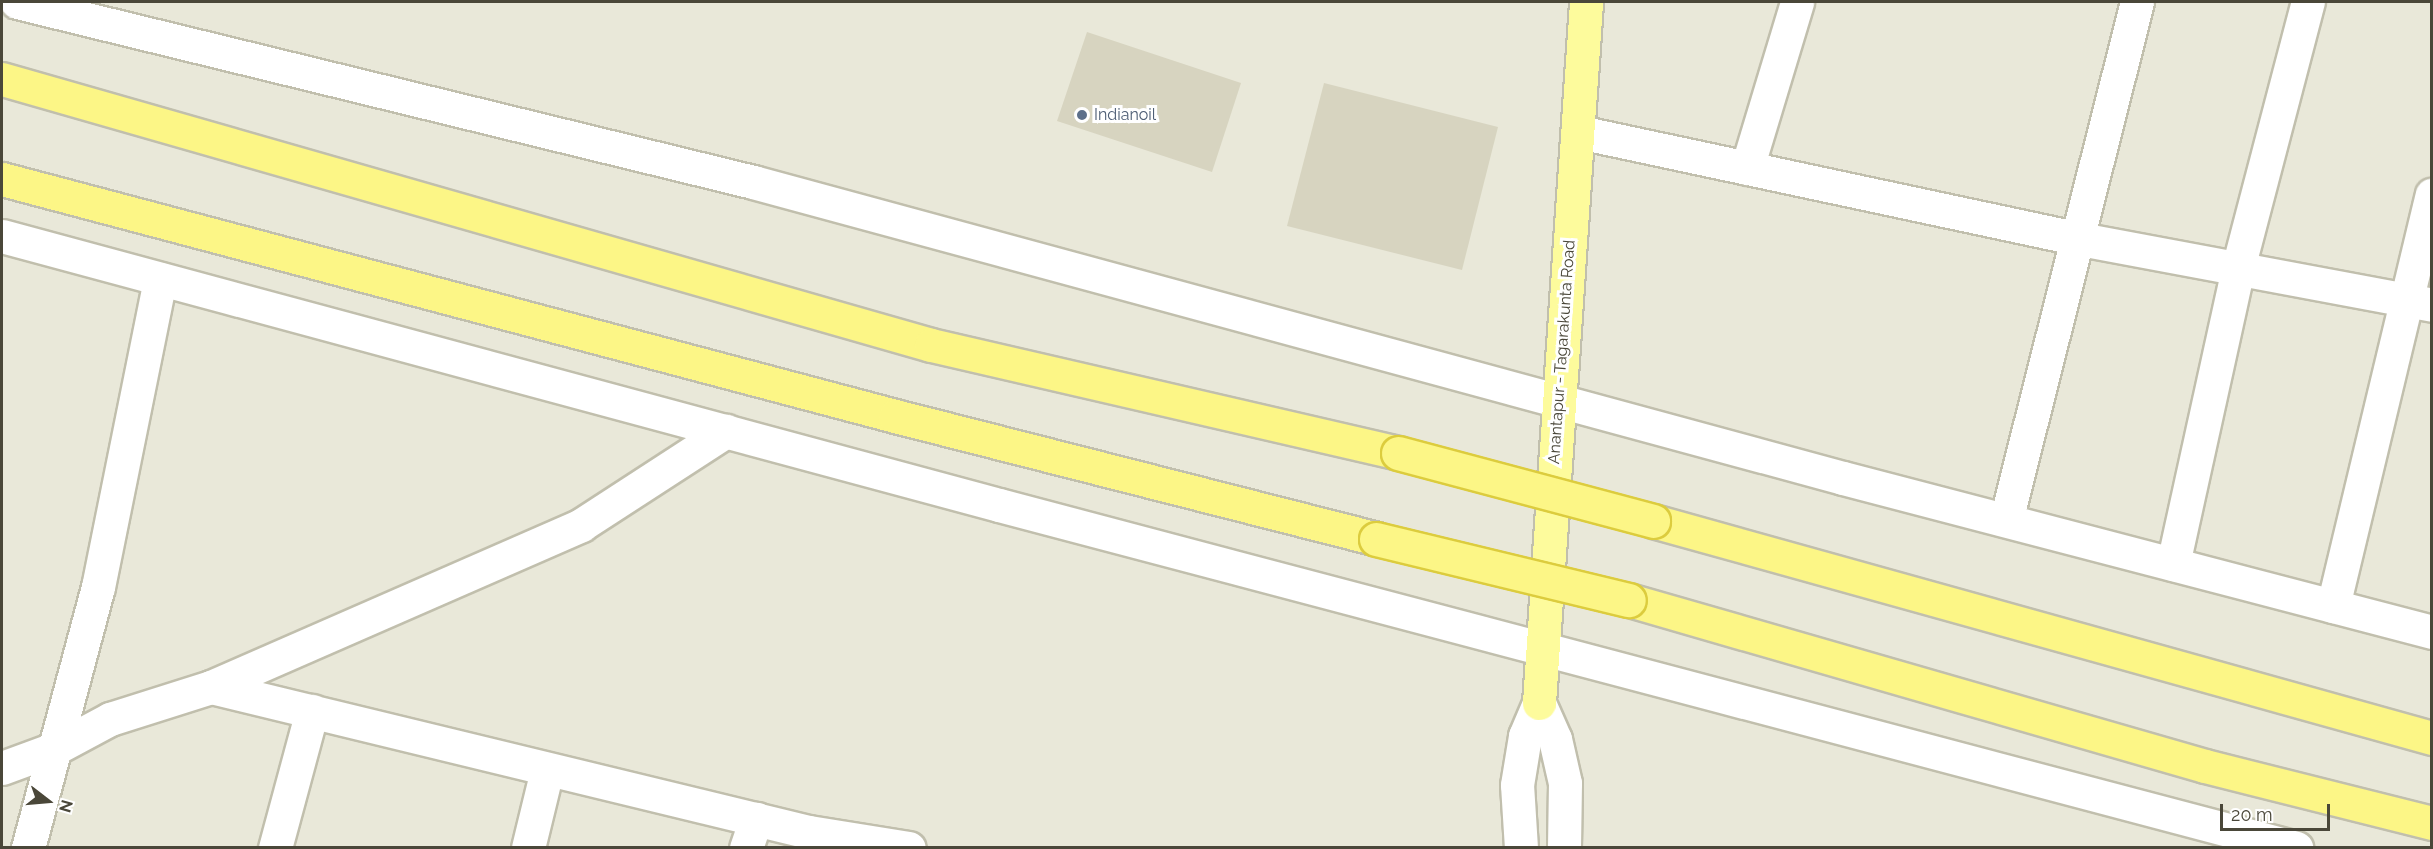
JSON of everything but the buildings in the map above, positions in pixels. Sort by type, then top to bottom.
[{"type":"highway","points":[[2,80],[931,345],[1398,453],[1653,521],[2432,738]]},
{"type":"highway","points":[[2,179],[883,413],[1376,539],[1629,600],[2205,766],[2432,823]]},
{"type":"main road","name":"Anantapur - Tagarakunta Road","points":[[1539,703],[1540,646],[1579,132],[1586,2]]},
{"type":"street","points":[[17,2],[753,182],[1557,400],[2432,632]]},
{"type":"street","points":[[1747,168],[1797,2]]},
{"type":"street","points":[[2006,520],[2075,238],[2137,2]]},
{"type":"street","points":[[2173,564],[2238,268],[2308,2]]},
{"type":"street","points":[[1579,132],[2075,238],[2419,302]]},
{"type":"street","points":[[2333,606],[2419,302],[2432,195]]},
{"type":"street","points":[[2,236],[2296,848]]},
{"type":"street","points":[[28,848],[98,588],[160,279]]},
{"type":"street","points":[[2,768],[54,749],[110,719],[211,687],[581,525],[726,431]]},
{"type":"street","points":[[211,687],[547,770],[751,833],[909,848]]},
{"type":"street","points":[[1521,848],[1517,785],[1525,736],[1539,703]]},
{"type":"street","points":[[1539,703],[1555,739],[1565,783],[1564,848]]},
{"type":"street","points":[[275,848],[312,711]]},
{"type":"street","points":[[528,848],[547,770]]},
{"type":"shaded area","points":[[2,2],[2431,2],[2431,847],[2,848]]},
{"type":"place","name":"Indianoil","points":[[1082,115]]}]
